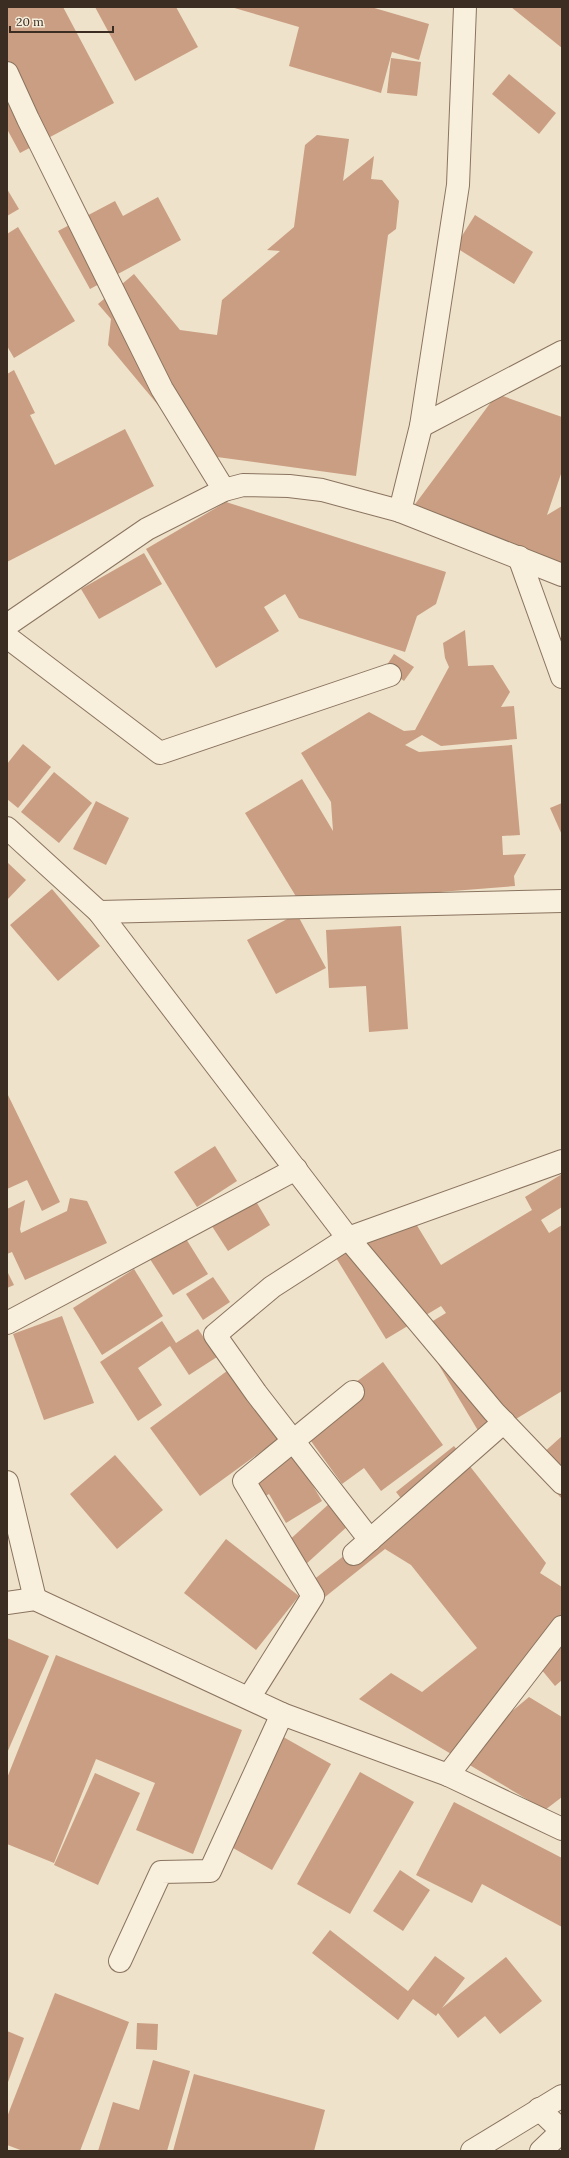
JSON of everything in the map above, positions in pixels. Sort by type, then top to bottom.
[{"type":"street","points":[[400,511],[421,426],[458,184],[465,7]]},
{"type":"street","points":[[7,73],[28,119],[162,389],[224,490]]},
{"type":"street","points":[[421,426],[562,352]]},
{"type":"street","points":[[7,625],[147,529],[224,490],[243,485],[289,486],[322,490],[400,511],[562,575]]},
{"type":"street","points":[[519,557],[562,677]]},
{"type":"street","points":[[7,638],[160,753],[390,674]]},
{"type":"street","points":[[7,828],[99,912],[348,1238],[504,1422],[562,1483]]},
{"type":"street","points":[[99,912],[562,901]]},
{"type":"street","points":[[370,1540],[293,1441],[215,1335],[272,1286],[348,1238],[562,1161]]},
{"type":"street","points":[[7,1323],[296,1169]]},
{"type":"street","points":[[249,1698],[313,1596],[244,1481],[354,1392]]},
{"type":"street","points":[[354,1554],[504,1422]]},
{"type":"street","points":[[7,1482],[35,1599]]},
{"type":"street","points":[[7,1603],[35,1599],[282,1714],[448,1775],[562,1829]]},
{"type":"street","points":[[448,1775],[562,1627]]},
{"type":"street","points":[[120,1961],[161,1872],[210,1871],[282,1714]]},
{"type":"street","points":[[472,2151],[562,2096]]},
{"type":"street","points":[[539,2109],[562,2131],[541,2151]]},
{"type":"building","points":[[7,7],[63,7],[114,103],[20,153],[7,129]]},
{"type":"building","points":[[95,7],[176,7],[198,47],[135,81]]},
{"type":"building","points":[[231,7],[371,7],[429,24],[419,60],[392,52],[381,93],[289,66],[299,27]]},
{"type":"building","points":[[511,7],[562,7],[562,48]]},
{"type":"building","points":[[391,58],[421,62],[417,96],[387,93]]},
{"type":"building","points":[[509,74],[556,113],[539,134],[492,94]]},
{"type":"building","points":[[317,135],[349,139],[343,181],[374,156],[371,179],[382,180],[399,201],[396,229],[388,235],[356,476],[202,455],[108,345],[111,319],[98,304],[134,274],[180,330],[217,335],[222,300],[280,251],[267,250],[294,227],[305,145]]},
{"type":"building","points":[[7,189],[19,209],[7,216]]},
{"type":"building","points":[[158,197],[181,240],[90,289],[58,231],[115,201],[123,216]]},
{"type":"building","points":[[475,215],[533,252],[514,284],[455,247]]},
{"type":"building","points":[[18,227],[75,321],[14,358],[7,346],[7,234]]},
{"type":"building","points":[[14,370],[35,413],[30,415],[55,465],[125,429],[154,486],[7,562],[7,374]]},
{"type":"building","points":[[497,394],[562,417],[562,471],[547,515],[562,506],[562,566],[410,511]]},
{"type":"building","points":[[226,502],[446,572],[436,604],[417,616],[405,652],[299,618],[285,594],[264,607],[279,631],[216,668],[146,549]]},
{"type":"building","points":[[144,553],[162,584],[99,619],[81,589]]},
{"type":"building","points":[[465,630],[468,666],[493,665],[510,692],[501,707],[514,706],[517,739],[441,746],[422,735],[405,745],[419,752],[512,745],[520,835],[502,836],[503,855],[526,854],[514,876],[515,886],[300,903],[245,813],[302,779],[333,831],[331,802],[301,753],[369,712],[404,731],[415,730],[449,667],[445,658],[443,643]]},
{"type":"building","points":[[394,654],[414,667],[404,681],[385,668]]},
{"type":"building","points":[[23,744],[51,767],[18,808],[7,799],[7,764]]},
{"type":"building","points":[[54,772],[92,803],[59,843],[21,812]]},
{"type":"building","points":[[96,801],[129,818],[106,865],[73,849]]},
{"type":"building","points":[[562,803],[562,835],[550,808]]},
{"type":"building","points":[[7,862],[26,880],[7,900]]},
{"type":"building","points":[[52,889],[100,946],[58,981],[10,925]]},
{"type":"building","points":[[297,914],[326,968],[276,994],[247,940]]},
{"type":"building","points":[[401,926],[408,1029],[369,1032],[366,986],[329,988],[326,930]]},
{"type":"building","points":[[7,1093],[60,1202],[42,1211],[27,1180],[7,1189]]},
{"type":"building","points":[[215,1146],[237,1181],[197,1207],[174,1172]]},
{"type":"building","points":[[562,1174],[562,1207],[541,1220],[549,1233],[562,1225],[562,1391],[483,1439],[418,1330],[446,1313],[441,1306],[386,1339],[333,1253],[407,1209],[441,1265],[532,1210],[525,1197]]},
{"type":"building","points":[[251,1193],[270,1225],[228,1251],[208,1220]]},
{"type":"building","points":[[70,1198],[87,1201],[107,1243],[25,1280],[12,1252],[7,1254],[7,1209],[25,1200],[20,1229],[21,1233],[67,1211]]},
{"type":"building","points":[[183,1234],[208,1274],[173,1295],[148,1256]]},
{"type":"building","points":[[134,1269],[163,1316],[102,1355],[73,1308]]},
{"type":"building","points":[[7,1271],[14,1285],[7,1288]]},
{"type":"building","points":[[213,1277],[230,1302],[203,1320],[186,1294]]},
{"type":"building","points":[[62,1316],[94,1403],[44,1420],[13,1334]]},
{"type":"building","points":[[162,1321],[176,1343],[198,1329],[217,1357],[189,1375],[170,1346],[138,1368],[162,1405],[138,1421],[100,1362]]},
{"type":"building","points":[[383,1362],[443,1445],[381,1491],[364,1468],[342,1484],[303,1430],[325,1405]]},
{"type":"building","points":[[231,1368],[281,1437],[200,1496],[150,1428]]},
{"type":"building","points":[[562,1436],[562,1499],[531,1464]]},
{"type":"building","points":[[287,1442],[322,1501],[286,1523],[269,1494],[254,1503],[235,1473]]},
{"type":"building","points":[[454,1446],[546,1563],[540,1573],[562,1587],[562,1680],[555,1686],[536,1663],[508,1710],[511,1712],[529,1697],[562,1717],[562,1797],[545,1810],[359,1699],[391,1673],[422,1692],[477,1648],[411,1565],[385,1549],[325,1597],[312,1581],[407,1506],[396,1492]]},
{"type":"building","points":[[115,1455],[163,1510],[117,1549],[70,1494]]},
{"type":"building","points":[[330,1503],[350,1524],[305,1565],[285,1544]]},
{"type":"building","points":[[226,1539],[299,1596],[256,1650],[184,1593]]},
{"type":"building","points":[[7,1638],[49,1656],[7,1753]]},
{"type":"building","points":[[56,1655],[242,1730],[193,1854],[136,1830],[155,1783],[96,1759],[54,1863],[7,1844],[7,1778]]},
{"type":"building","points":[[278,1734],[331,1764],[272,1870],[219,1840]]},
{"type":"building","points":[[360,1772],[414,1802],[350,1914],[297,1884]]},
{"type":"building","points":[[95,1773],[140,1793],[98,1885],[54,1865]]},
{"type":"building","points":[[454,1802],[562,1858],[562,1927],[482,1884],[472,1903],[416,1875]]},
{"type":"building","points":[[400,1870],[430,1890],[403,1931],[373,1911]]},
{"type":"building","points":[[330,1930],[408,1991],[435,1956],[465,1978],[442,2008],[506,1957],[542,2001],[500,2034],[485,2016],[458,2038],[438,2013],[436,2016],[413,1999],[398,2020],[312,1953]]},
{"type":"building","points":[[55,1993],[129,2022],[80,2151],[23,2151],[7,2145],[7,2117]]},
{"type":"building","points":[[137,2023],[158,2024],[157,2050],[136,2049]]},
{"type":"building","points":[[7,2031],[24,2038],[7,2085]]},
{"type":"building","points":[[153,2060],[190,2071],[167,2151],[98,2151],[113,2102],[139,2110]]},
{"type":"building","points":[[194,2074],[325,2110],[314,2151],[173,2151]]}]
